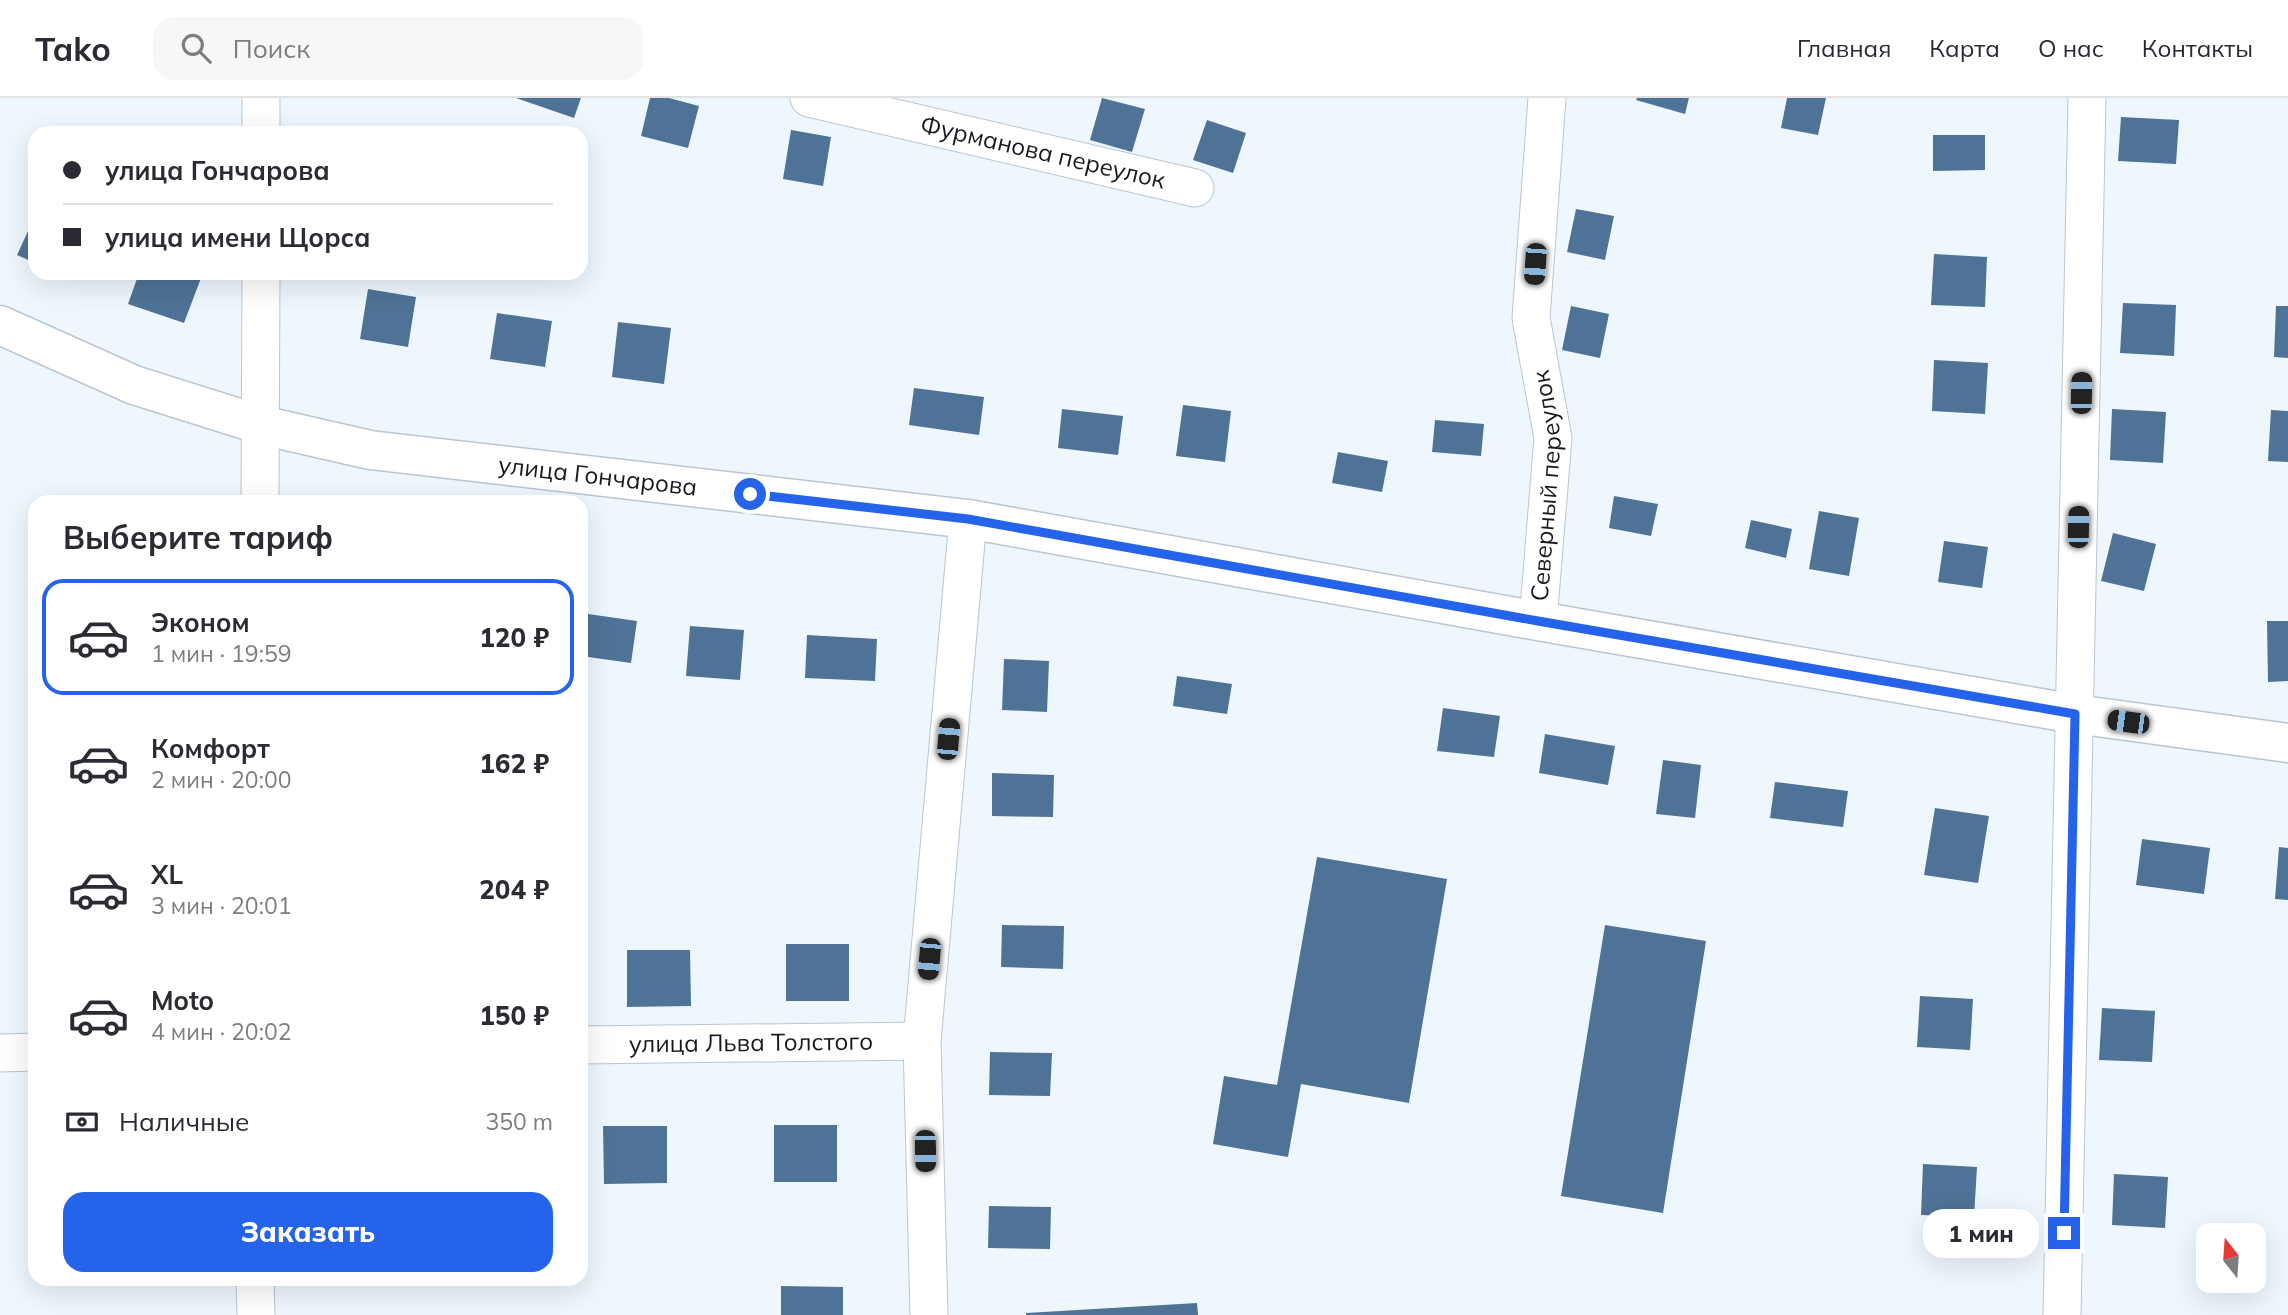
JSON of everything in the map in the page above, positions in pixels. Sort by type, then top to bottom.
[{"type":"street","points":[[261,98],[261,126]]},
{"type":"street","name":"Фурманова переулок","points":[[809,98],[1195,188]]},
{"type":"street","name":"Северный переулок","points":[[1538,621],[1553,438],[1531,318],[1547,98]]},
{"type":"street","points":[[2062,1315],[2087,98]]},
{"type":"street","points":[[260,495],[261,280]]},
{"type":"street","name":"улица Гончарова","points":[[0,325],[134,385],[261,425],[370,450],[968,519],[2075,714],[2288,743]]},
{"type":"street","points":[[929,1315],[922,1041],[968,519]]},
{"type":"street","name":"улица Льва Толстого","points":[[588,1045],[922,1041]]},
{"type":"street","points":[[0,1053],[28,1052]]},
{"type":"street","points":[[255,1286],[256,1315]]},
{"type":"building","points":[[516,98],[581,98],[574,118]]},
{"type":"building","points":[[650,98],[669,98],[699,106],[688,148],[641,136]]},
{"type":"building","points":[[1102,98],[1145,109],[1132,152],[1090,140]]},
{"type":"building","points":[[1689,98],[1685,114],[1636,100]]},
{"type":"building","points":[[1787,98],[1826,98],[1818,135],[1781,128]]},
{"type":"building","points":[[2121,117],[2179,120],[2176,164],[2118,161]]},
{"type":"building","points":[[1207,120],[1246,133],[1233,173],[1193,160]]},
{"type":"building","points":[[791,130],[831,137],[823,186],[783,179]]},
{"type":"building","points":[[1933,135],[1985,135],[1985,170],[1933,171]]},
{"type":"building","points":[[1576,209],[1614,216],[1605,260],[1567,252]]},
{"type":"building","points":[[28,231],[28,260],[17,255]]},
{"type":"building","points":[[1934,254],[1987,257],[1985,307],[1931,305]]},
{"type":"building","points":[[137,280],[200,280],[184,323],[128,304]]},
{"type":"building","points":[[368,289],[416,297],[408,347],[360,339]]},
{"type":"building","points":[[2123,303],[2176,305],[2174,356],[2120,353]]},
{"type":"building","points":[[1571,306],[1609,314],[1600,358],[1562,350]]},
{"type":"building","points":[[2276,306],[2288,306],[2288,358],[2274,357]]},
{"type":"building","points":[[497,313],[552,321],[545,367],[490,359]]},
{"type":"building","points":[[618,322],[671,328],[664,384],[612,377]]},
{"type":"building","points":[[1934,360],[1988,363],[1985,414],[1932,411]]},
{"type":"building","points":[[914,388],[984,397],[979,435],[909,425]]},
{"type":"building","points":[[1183,405],[1231,411],[1225,462],[1176,456]]},
{"type":"building","points":[[1062,409],[1123,416],[1118,455],[1058,448]]},
{"type":"building","points":[[2112,409],[2166,412],[2163,463],[2110,460]]},
{"type":"building","points":[[2271,410],[2288,411],[2288,462],[2268,461]]},
{"type":"building","points":[[1435,420],[1484,424],[1481,456],[1432,452]]},
{"type":"building","points":[[1338,452],[1388,461],[1382,492],[1332,483]]},
{"type":"building","points":[[1614,496],[1658,504],[1651,536],[1609,528]]},
{"type":"building","points":[[1819,511],[1859,518],[1849,576],[1809,569]]},
{"type":"building","points":[[1751,520],[1792,529],[1786,558],[1745,548]]},
{"type":"building","points":[[2113,533],[2156,544],[2144,591],[2101,581]]},
{"type":"building","points":[[1944,541],[1988,547],[1982,588],[1938,582]]},
{"type":"building","points":[[588,614],[637,621],[631,663],[588,657]]},
{"type":"building","points":[[2267,621],[2288,621],[2288,681],[2268,682]]},
{"type":"building","points":[[690,626],[744,630],[740,680],[686,676]]},
{"type":"building","points":[[807,635],[877,639],[875,681],[805,678]]},
{"type":"building","points":[[1004,659],[1049,661],[1047,712],[1002,710]]},
{"type":"building","points":[[1177,676],[1232,684],[1227,714],[1173,706]]},
{"type":"building","points":[[1443,708],[1500,716],[1494,757],[1437,751]]},
{"type":"building","points":[[1545,734],[1615,746],[1608,785],[1539,773]]},
{"type":"building","points":[[1663,760],[1701,765],[1695,818],[1656,814]]},
{"type":"building","points":[[992,773],[1054,775],[1053,817],[992,816]]},
{"type":"building","points":[[1775,782],[1848,791],[1843,827],[1770,818]]},
{"type":"building","points":[[1935,808],[1989,816],[1978,883],[1924,875]]},
{"type":"building","points":[[2142,839],[2210,848],[2204,894],[2136,885]]},
{"type":"building","points":[[2279,847],[2288,848],[2288,900],[2275,899]]},
{"type":"building","points":[[1317,857],[1447,879],[1409,1103],[1301,1084],[1288,1157],[1213,1144],[1224,1076],[1277,1085]]},
{"type":"building","points":[[1002,925],[1064,926],[1063,969],[1001,967]]},
{"type":"building","points":[[1605,925],[1706,941],[1663,1213],[1561,1196]]},
{"type":"building","points":[[786,944],[849,944],[849,1001],[786,1001]]},
{"type":"building","points":[[627,950],[690,950],[691,1006],[627,1007]]},
{"type":"building","points":[[1920,996],[1973,999],[1970,1050],[1917,1047]]},
{"type":"building","points":[[2102,1008],[2155,1011],[2152,1062],[2099,1060]]},
{"type":"building","points":[[990,1052],[1052,1053],[1050,1096],[989,1095]]},
{"type":"building","points":[[774,1125],[837,1125],[837,1182],[774,1182]]},
{"type":"building","points":[[603,1126],[667,1126],[667,1183],[604,1184]]},
{"type":"building","points":[[1923,1164],[1977,1167],[1974,1217],[1921,1215]]},
{"type":"building","points":[[2114,1174],[2168,1177],[2165,1228],[2112,1225]]},
{"type":"building","points":[[989,1206],[1051,1207],[1050,1249],[988,1248]]},
{"type":"building","points":[[781,1286],[843,1287],[843,1315],[781,1315]]},
{"type":"building","points":[[1197,1303],[1198,1315],[1026,1315],[1026,1313]]},
{"type":"route","points":[[750,494],[968,519],[2075,714],[2064,1233]]}]
